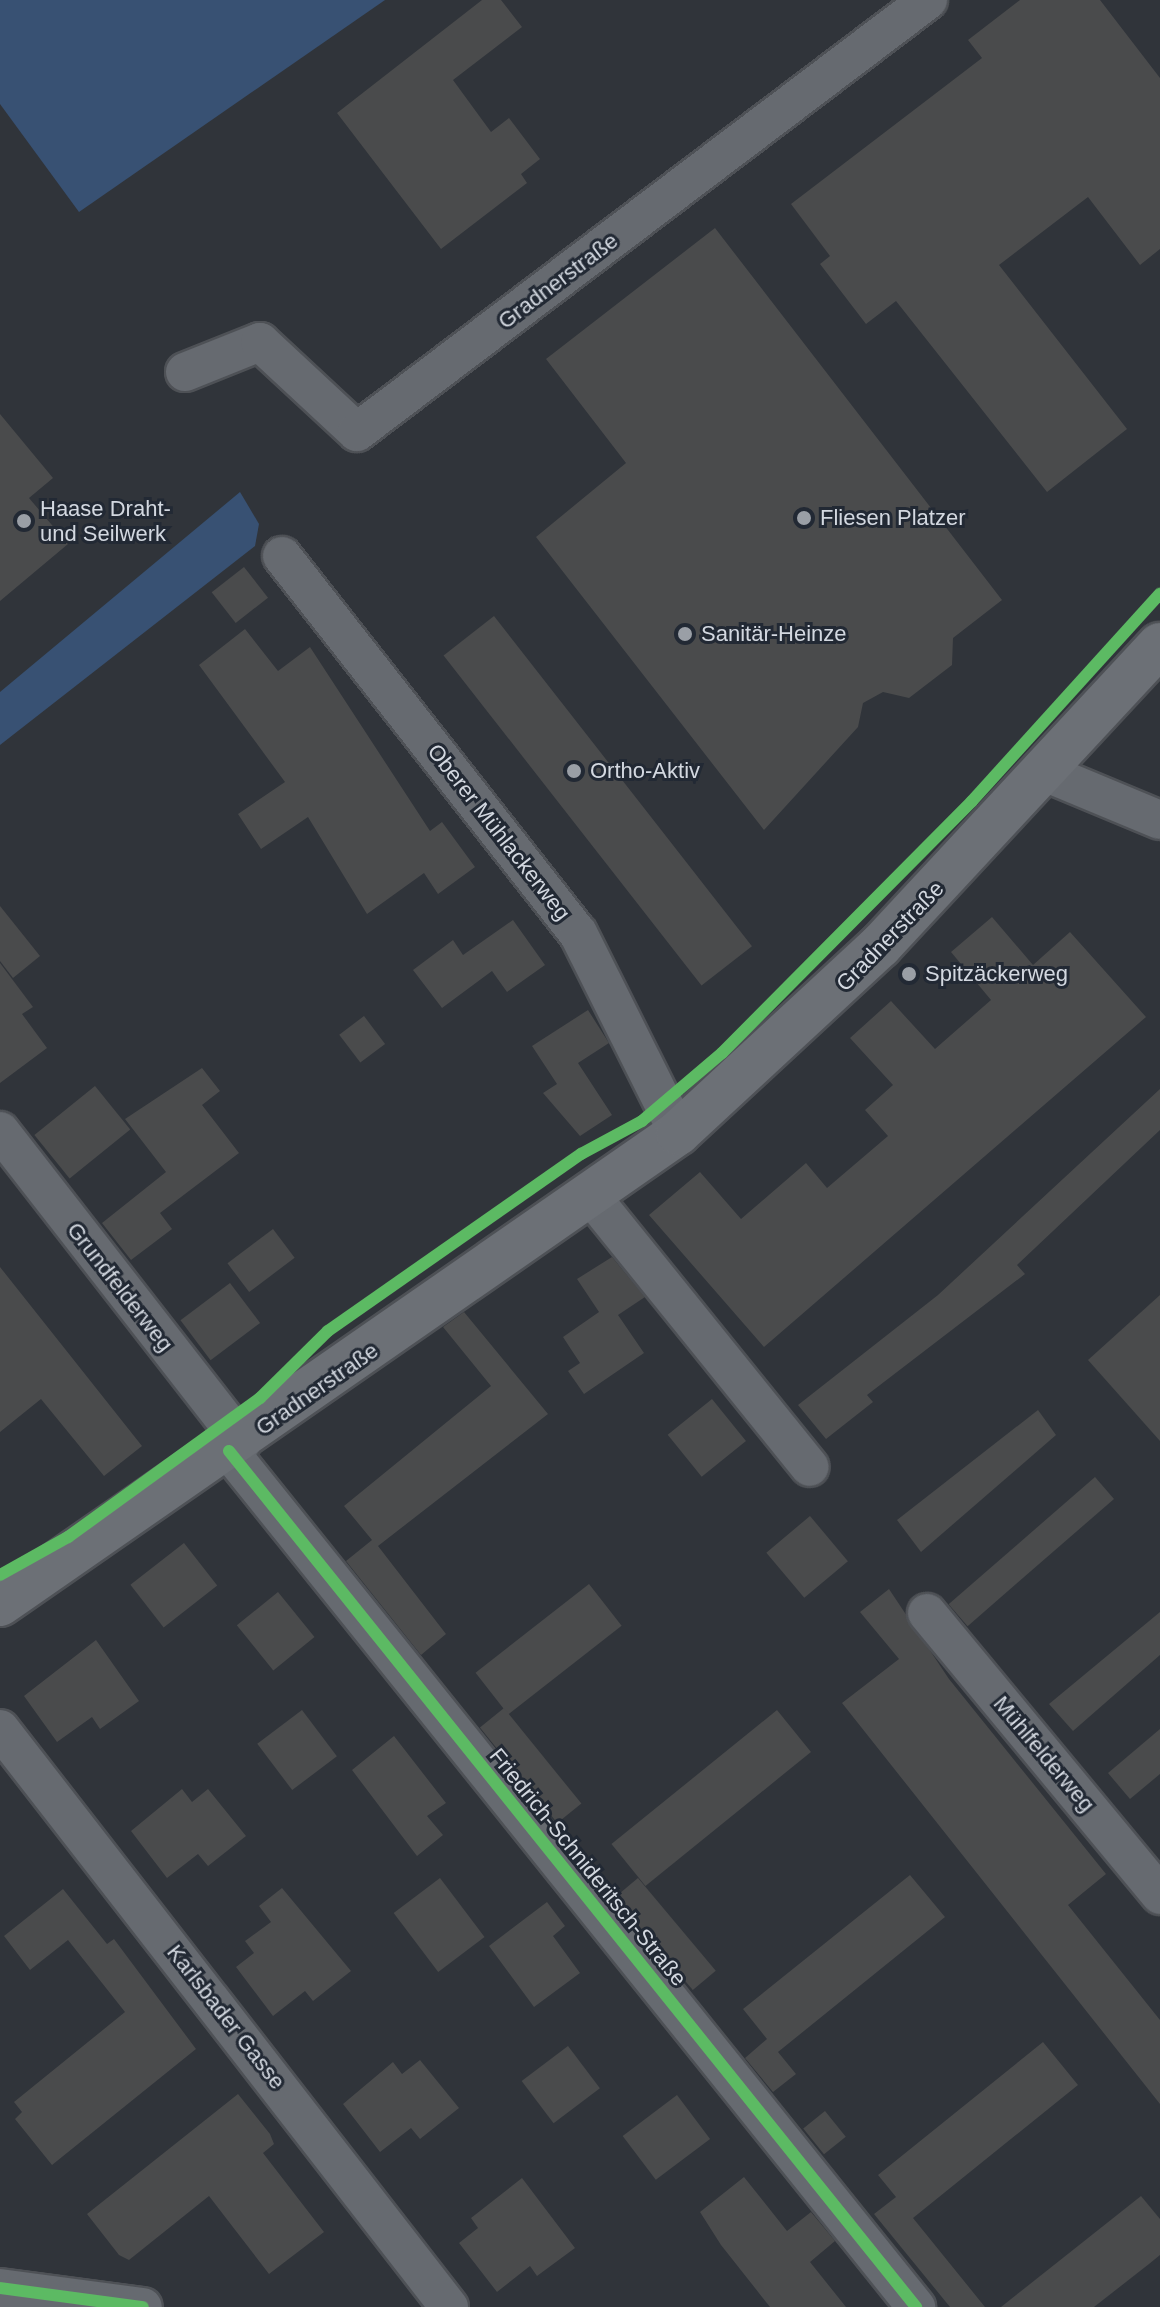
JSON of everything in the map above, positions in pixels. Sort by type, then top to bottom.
[{"type":"main road","name":"Gradnerstraße","points":[[3,1598],[235,1447],[678,1133],[838,989],[1047,773],[1160,645]]},
{"type":"street","name":"Gradnerstraße","points":[[185,372],[260,342],[357,432],[928,0]]},
{"type":"street","name":"Oberer Mühlackerweg","points":[[282,556],[578,933],[678,1133]]},
{"type":"street","points":[[1047,773],[1160,820]]},
{"type":"street","name":"Grundfelderweg","points":[[0,1131],[235,1447]]},
{"type":"street","points":[[591,1196],[810,1467]]},
{"type":"street","name":"Friedrich-Schnideritsch-Straße","points":[[235,1447],[916,2307]]},
{"type":"street","name":"Mühlfelderweg","points":[[927,1613],[1160,1895]]},
{"type":"street","name":"Karlsbader Gasse","points":[[0,1729],[449,2307]]},
{"type":"street","points":[[0,2288],[143,2307]]},
{"type":"shaded area","points":[[0,0],[385,0],[79,212],[0,104]]},
{"type":"shaded area","points":[[240,492],[259,524],[255,546],[0,745],[0,692]]},
{"type":"building","points":[[482,0],[501,0],[522,27],[453,80],[491,132],[509,118],[540,159],[521,174],[527,183],[441,249],[337,113]]},
{"type":"building","points":[[1020,0],[1100,0],[1160,78],[1160,249],[1140,265],[1088,197],[999,265],[1127,429],[1047,492],[896,301],[866,324],[820,264],[830,256],[791,204],[982,58],[968,40]]},
{"type":"building","name":"Fliesen Platzer","points":[[715,228],[1002,600],[953,638],[952,665],[909,698],[883,692],[863,703],[858,727],[764,830],[536,537],[626,463],[546,359]]},
{"type":"building","name":"Haase Draht- und Seilwerk","points":[[0,414],[53,478],[29,498],[68,544],[0,601]]},
{"type":"building","points":[[244,567],[268,598],[236,623],[212,592]]},
{"type":"building","points":[[494,616],[752,946],[702,986],[444,655]]},
{"type":"building","points":[[245,629],[278,671],[310,647],[430,831],[442,822],[475,867],[438,894],[424,873],[367,914],[308,817],[261,849],[238,814],[285,782],[199,665]]},
{"type":"building","points":[[0,906],[40,956],[13,978],[0,961]]},
{"type":"building","points":[[992,917],[1033,965],[1070,932],[1146,1017],[764,1347],[649,1215],[700,1172],[741,1219],[806,1163],[827,1188],[888,1136],[865,1110],[893,1085],[850,1038],[891,1001],[935,1049],[991,1000],[951,952]]},
{"type":"building","points":[[513,920],[545,965],[507,992],[492,971],[442,1008],[413,970],[453,940],[463,955]]},
{"type":"building","points":[[0,963],[33,1007],[22,1014],[47,1048],[0,1083]]},
{"type":"building","points":[[588,1010],[609,1043],[578,1063],[612,1115],[580,1136],[543,1093],[557,1084],[532,1046]]},
{"type":"building","points":[[364,1016],[385,1044],[360,1063],[339,1035]]},
{"type":"building","points":[[202,1068],[220,1091],[202,1105],[239,1153],[160,1213],[172,1229],[131,1260],[102,1223],[166,1172],[125,1119]]},
{"type":"building","points":[[95,1086],[130,1130],[70,1179],[34,1135]]},
{"type":"building","points":[[1160,1089],[1160,1130],[1017,1265],[1025,1274],[867,1395],[873,1402],[826,1439],[798,1405],[938,1295]]},
{"type":"building","points":[[273,1229],[295,1258],[249,1292],[227,1263]]},
{"type":"building","points":[[612,1257],[645,1297],[618,1315],[644,1353],[584,1394],[568,1371],[580,1363],[563,1337],[599,1312],[577,1279]]},
{"type":"building","points":[[0,1267],[142,1446],[104,1476],[41,1399],[0,1432]]},
{"type":"building","points":[[230,1283],[260,1323],[211,1360],[180,1320]]},
{"type":"building","points":[[1160,1295],[1160,1441],[1088,1360]]},
{"type":"building","points":[[464,1312],[548,1414],[378,1546],[446,1634],[421,1655],[346,1561],[372,1540],[344,1506],[491,1386],[443,1327]]},
{"type":"building","points":[[712,1399],[746,1441],[702,1477],[668,1435]]},
{"type":"building","points":[[1038,1410],[1056,1435],[921,1552],[897,1520]]},
{"type":"building","points":[[1095,1477],[1114,1499],[968,1626],[949,1604]]},
{"type":"building","points":[[810,1516],[848,1561],[804,1598],[766,1553]]},
{"type":"building","points":[[184,1543],[217,1586],[164,1627],[130,1585]]},
{"type":"building","points":[[589,1584],[622,1626],[508,1714],[476,1673]]},
{"type":"building","points":[[889,1589],[949,1679],[1106,1874],[1068,1905],[1160,2020],[1160,2104],[842,1703],[899,1659],[860,1612]]},
{"type":"building","points":[[278,1592],[315,1637],[273,1670],[237,1625]]},
{"type":"building","points":[[1160,1612],[1160,1655],[1073,1731],[1049,1704]]},
{"type":"building","points":[[96,1640],[139,1701],[100,1729],[92,1717],[57,1742],[24,1696]]},
{"type":"building","points":[[504,1708],[581,1804],[557,1823],[480,1728]]},
{"type":"building","points":[[302,1710],[337,1756],[292,1790],[257,1744]]},
{"type":"building","points":[[777,1710],[811,1752],[645,1886],[611,1844]]},
{"type":"building","points":[[1160,1729],[1160,1774],[1130,1799],[1108,1773]]},
{"type":"building","points":[[394,1736],[446,1803],[427,1816],[443,1835],[417,1856],[352,1770]]},
{"type":"building","points":[[182,1789],[192,1802],[208,1789],[246,1836],[208,1866],[198,1854],[167,1878],[131,1831]]},
{"type":"building","points":[[910,1875],[945,1917],[778,2052],[796,2074],[773,2092],[745,2058],[767,2039],[743,2009]]},
{"type":"building","points":[[440,1878],[485,1937],[438,1972],[394,1913]]},
{"type":"building","points":[[638,1878],[716,1971],[693,1990],[615,1897]]},
{"type":"building","points":[[282,1888],[351,1971],[313,2001],[305,1991],[273,2016],[236,1967],[254,1953],[245,1941],[271,1922],[259,1906]]},
{"type":"building","points":[[63,1889],[107,1944],[114,1939],[196,2049],[52,2165],[15,2119],[22,2112],[14,2102],[125,2012],[68,1940],[30,1970],[4,1936]]},
{"type":"building","points":[[547,1902],[565,1926],[553,1936],[580,1973],[534,2007],[489,1946]]},
{"type":"building","points":[[1043,2042],[1078,2085],[913,2218],[985,2307],[950,2307],[874,2214],[896,2197],[878,2175]]},
{"type":"building","points":[[568,2046],[600,2088],[554,2123],[522,2081]]},
{"type":"building","points":[[420,2060],[459,2108],[420,2139],[411,2128],[380,2152],[343,2104],[393,2062],[402,2074]]},
{"type":"building","points":[[238,2094],[270,2134],[274,2144],[263,2153],[324,2232],[269,2274],[209,2196],[129,2260],[119,2255],[87,2214]]},
{"type":"building","points":[[677,2095],[710,2139],[656,2180],[623,2136]]},
{"type":"building","points":[[825,2111],[846,2137],[824,2154],[803,2129]]},
{"type":"building","points":[[744,2177],[787,2231],[811,2212],[835,2241],[810,2262],[846,2307],[770,2307],[721,2245],[700,2212]]},
{"type":"building","points":[[522,2178],[575,2248],[537,2276],[530,2266],[497,2292],[459,2243],[478,2228],[471,2218]]},
{"type":"building","points":[[1141,2196],[1160,2219],[1160,2255],[1149,2264],[1094,2307],[1001,2307]]},
{"type":"cycle path","points":[[0,1575],[68,1537],[260,1398],[328,1331],[581,1154],[642,1121],[722,1053],[972,801],[1160,594]]},
{"type":"cycle path","points":[[229,1451],[916,2307]]},
{"type":"cycle path","points":[[0,2288],[143,2307]]},
{"type":"place","name":"Fliesen Platzer","points":[[804,518]]},
{"type":"place","name":"Haase Draht- und Seilwerk","points":[[24,521]]},
{"type":"place","name":"Sanitär-Heinze","points":[[685,634]]},
{"type":"place","name":"Ortho-Aktiv","points":[[574,771]]},
{"type":"place","name":"Spitzäckerweg","points":[[909,974]]}]
